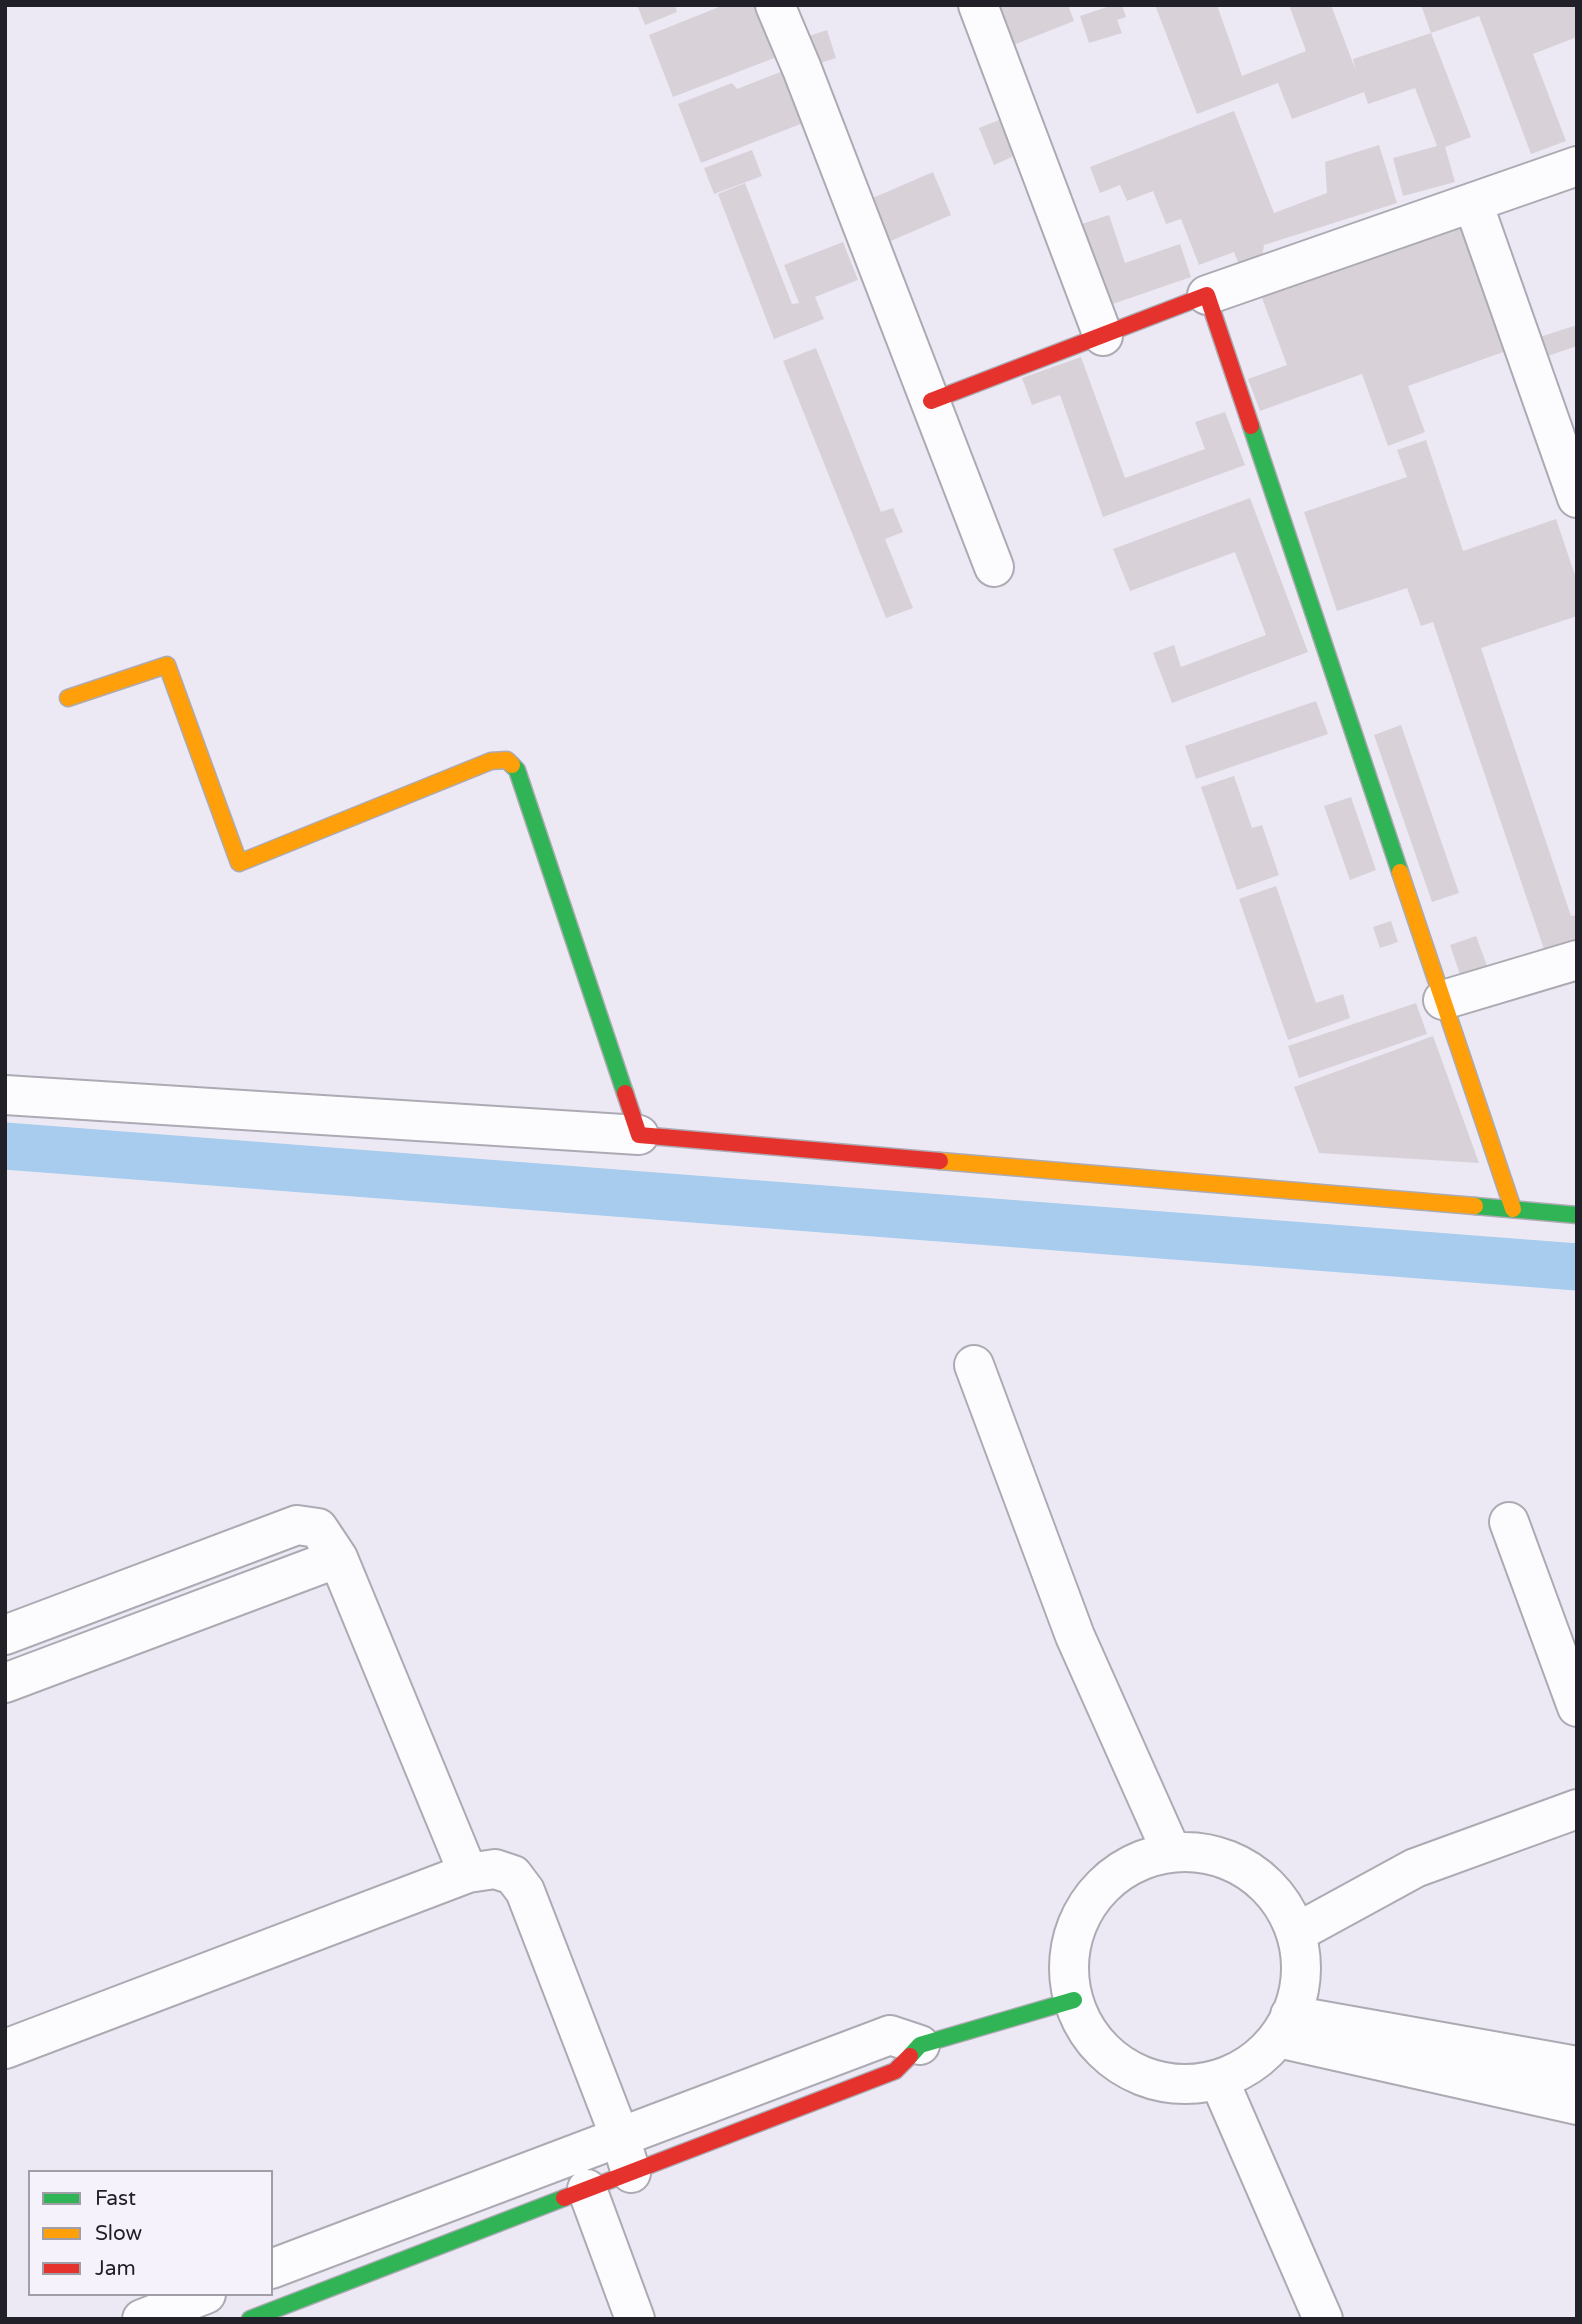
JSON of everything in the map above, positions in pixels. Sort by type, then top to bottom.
[{"type":"street","points":[[775,5],[803,69],[994,567]]},
{"type":"street","points":[[978,5],[1103,336]]},
{"type":"street","points":[[931,401],[1208,295],[1577,166]]},
{"type":"street","points":[[1473,203],[1577,498]]},
{"type":"street","points":[[1208,295],[1513,1209]]},
{"type":"street","points":[[68,698],[167,665],[239,863],[491,761],[507,760],[517,770],[639,1135]]},
{"type":"street","points":[[1443,1000],[1577,960]]},
{"type":"street","points":[[5,1095],[639,1135],[1577,1215]]},
{"type":"street","points":[[974,1365],[1075,1636],[1171,1852]]},
{"type":"street","points":[[1509,1522],[1577,1707]]},
{"type":"street","points":[[5,1635],[296,1525],[318,1528],[338,1558],[468,1873]]},
{"type":"street","points":[[5,1683],[338,1558]]},
{"type":"street","points":[[1296,1933],[1415,1868],[1577,1809]]},
{"type":"street","points":[[1171,1852],[1212,1854],[1248,1870],[1278,1897],[1296,1933],[1301,1970],[1295,2006],[1284,2027],[1252,2063],[1219,2080],[1183,2084],[1146,2078],[1115,2060],[1089,2033],[1074,2000],[1069,1960],[1078,1921],[1101,1887],[1133,1863],[1171,1852]]},
{"type":"street","points":[[5,2049],[468,1873],[495,1869],[513,1875],[525,1891],[631,2172]]},
{"type":"street","points":[[250,2319],[895,2071],[920,2045],[1074,2000]]},
{"type":"street","points":[[1284,2027],[1577,2066]]},
{"type":"street","points":[[1284,2027],[1577,2105]]},
{"type":"street","points":[[273,2268],[890,2035],[920,2045]]},
{"type":"street","points":[[1219,2080],[1323,2319]]},
{"type":"street","points":[[587,2189],[635,2319]]},
{"type":"street","points":[[142,2319],[201,2296]]},
{"type":"building","points":[[637,5],[675,5],[677,12],[645,25]]},
{"type":"building","points":[[724,5],[762,5],[782,55],[673,97],[649,35]]},
{"type":"building","points":[[986,5],[1068,5],[1074,21],[1003,49]]},
{"type":"building","points":[[1113,5],[1122,5],[1126,17],[1117,20],[1122,33],[1089,43],[1080,16]]},
{"type":"building","points":[[1155,5],[1217,5],[1242,76],[1306,51],[1289,5],[1331,5],[1356,71],[1353,59],[1431,33],[1471,137],[1445,147],[1455,182],[1403,196],[1393,158],[1437,146],[1415,88],[1368,104],[1364,92],[1292,119],[1278,83],[1197,114]]},
{"type":"building","points":[[1421,5],[1575,5],[1577,37],[1533,54],[1566,141],[1531,154],[1479,16],[1431,33]]},
{"type":"building","points":[[827,30],[836,58],[802,69],[794,41]]},
{"type":"building","points":[[788,69],[808,121],[701,163],[678,104],[732,83],[737,89]]},
{"type":"building","points":[[1234,111],[1274,213],[1327,193],[1325,162],[1379,145],[1397,203],[1264,245],[1261,265],[1242,272],[1234,252],[1199,265],[1181,219],[1166,224],[1153,191],[1127,201],[1120,185],[1100,193],[1090,167]]},
{"type":"building","points":[[999,120],[1014,156],[994,165],[979,128]]},
{"type":"building","points":[[752,150],[762,176],[714,194],[704,168]]},
{"type":"building","points":[[933,172],[951,215],[886,243],[868,200]]},
{"type":"building","points":[[745,183],[792,304],[799,303],[784,265],[843,242],[858,280],[815,297],[824,319],[774,339],[718,194]]},
{"type":"building","points":[[1109,215],[1125,263],[1180,244],[1191,277],[1104,307],[1076,226]]},
{"type":"building","points":[[1461,217],[1509,350],[1408,386],[1425,432],[1388,446],[1362,374],[1260,411],[1248,379],[1287,365],[1259,290]]},
{"type":"building","points":[[1577,325],[1577,346],[1536,360],[1530,340]]},
{"type":"building","points":[[816,348],[881,512],[893,508],[903,532],[885,539],[913,608],[886,618],[783,361]]},
{"type":"building","points":[[1081,357],[1125,478],[1205,449],[1195,422],[1225,412],[1245,465],[1103,517],[1060,395],[1032,405],[1022,378]]},
{"type":"building","points":[[1426,440],[1463,551],[1556,519],[1577,581],[1577,616],[1481,648],[1571,916],[1577,915],[1577,948],[1547,958],[1433,622],[1421,626],[1407,588],[1337,611],[1304,512],[1407,477],[1397,450]]},
{"type":"building","points":[[1250,498],[1308,652],[1172,703],[1153,653],[1174,645],[1181,667],[1266,635],[1235,552],[1130,591],[1113,549]]},
{"type":"building","points":[[1316,701],[1328,734],[1196,779],[1185,746]]},
{"type":"building","points":[[1401,725],[1459,893],[1432,902],[1374,735]]},
{"type":"building","points":[[1234,776],[1252,828],[1262,825],[1279,875],[1237,890],[1201,787]]},
{"type":"building","points":[[1351,797],[1376,870],[1350,880],[1324,806]]},
{"type":"building","points":[[1276,886],[1316,1003],[1343,994],[1350,1018],[1288,1040],[1239,899]]},
{"type":"building","points":[[1391,921],[1398,942],[1380,948],[1373,927]]},
{"type":"building","points":[[1476,936],[1490,974],[1463,983],[1450,945]]},
{"type":"building","points":[[1416,1003],[1427,1034],[1299,1078],[1288,1046]]},
{"type":"building","points":[[1433,1036],[1479,1163],[1319,1153],[1294,1087]]},
{"type":"waterway","points":[[5,1146],[1577,1267]]},
{"type":"traffic: fast","points":[[1251,426],[1400,872]]},
{"type":"traffic: fast","points":[[512,765],[517,770],[625,1093]]},
{"type":"traffic: fast","points":[[1475,1206],[1577,1215]]},
{"type":"traffic: fast","points":[[910,2056],[920,2045],[1074,2000]]},
{"type":"traffic: fast","points":[[250,2319],[564,2198]]},
{"type":"traffic: slow","points":[[68,698],[167,665],[239,863],[491,761],[507,760],[512,765]]},
{"type":"traffic: slow","points":[[1400,872],[1513,1209]]},
{"type":"traffic: slow","points":[[940,1161],[1475,1206]]},
{"type":"traffic: jam","points":[[931,401],[1207,295],[1251,426]]},
{"type":"traffic: jam","points":[[625,1093],[639,1135],[940,1161]]},
{"type":"traffic: jam","points":[[564,2198],[895,2071],[910,2056]]}]
